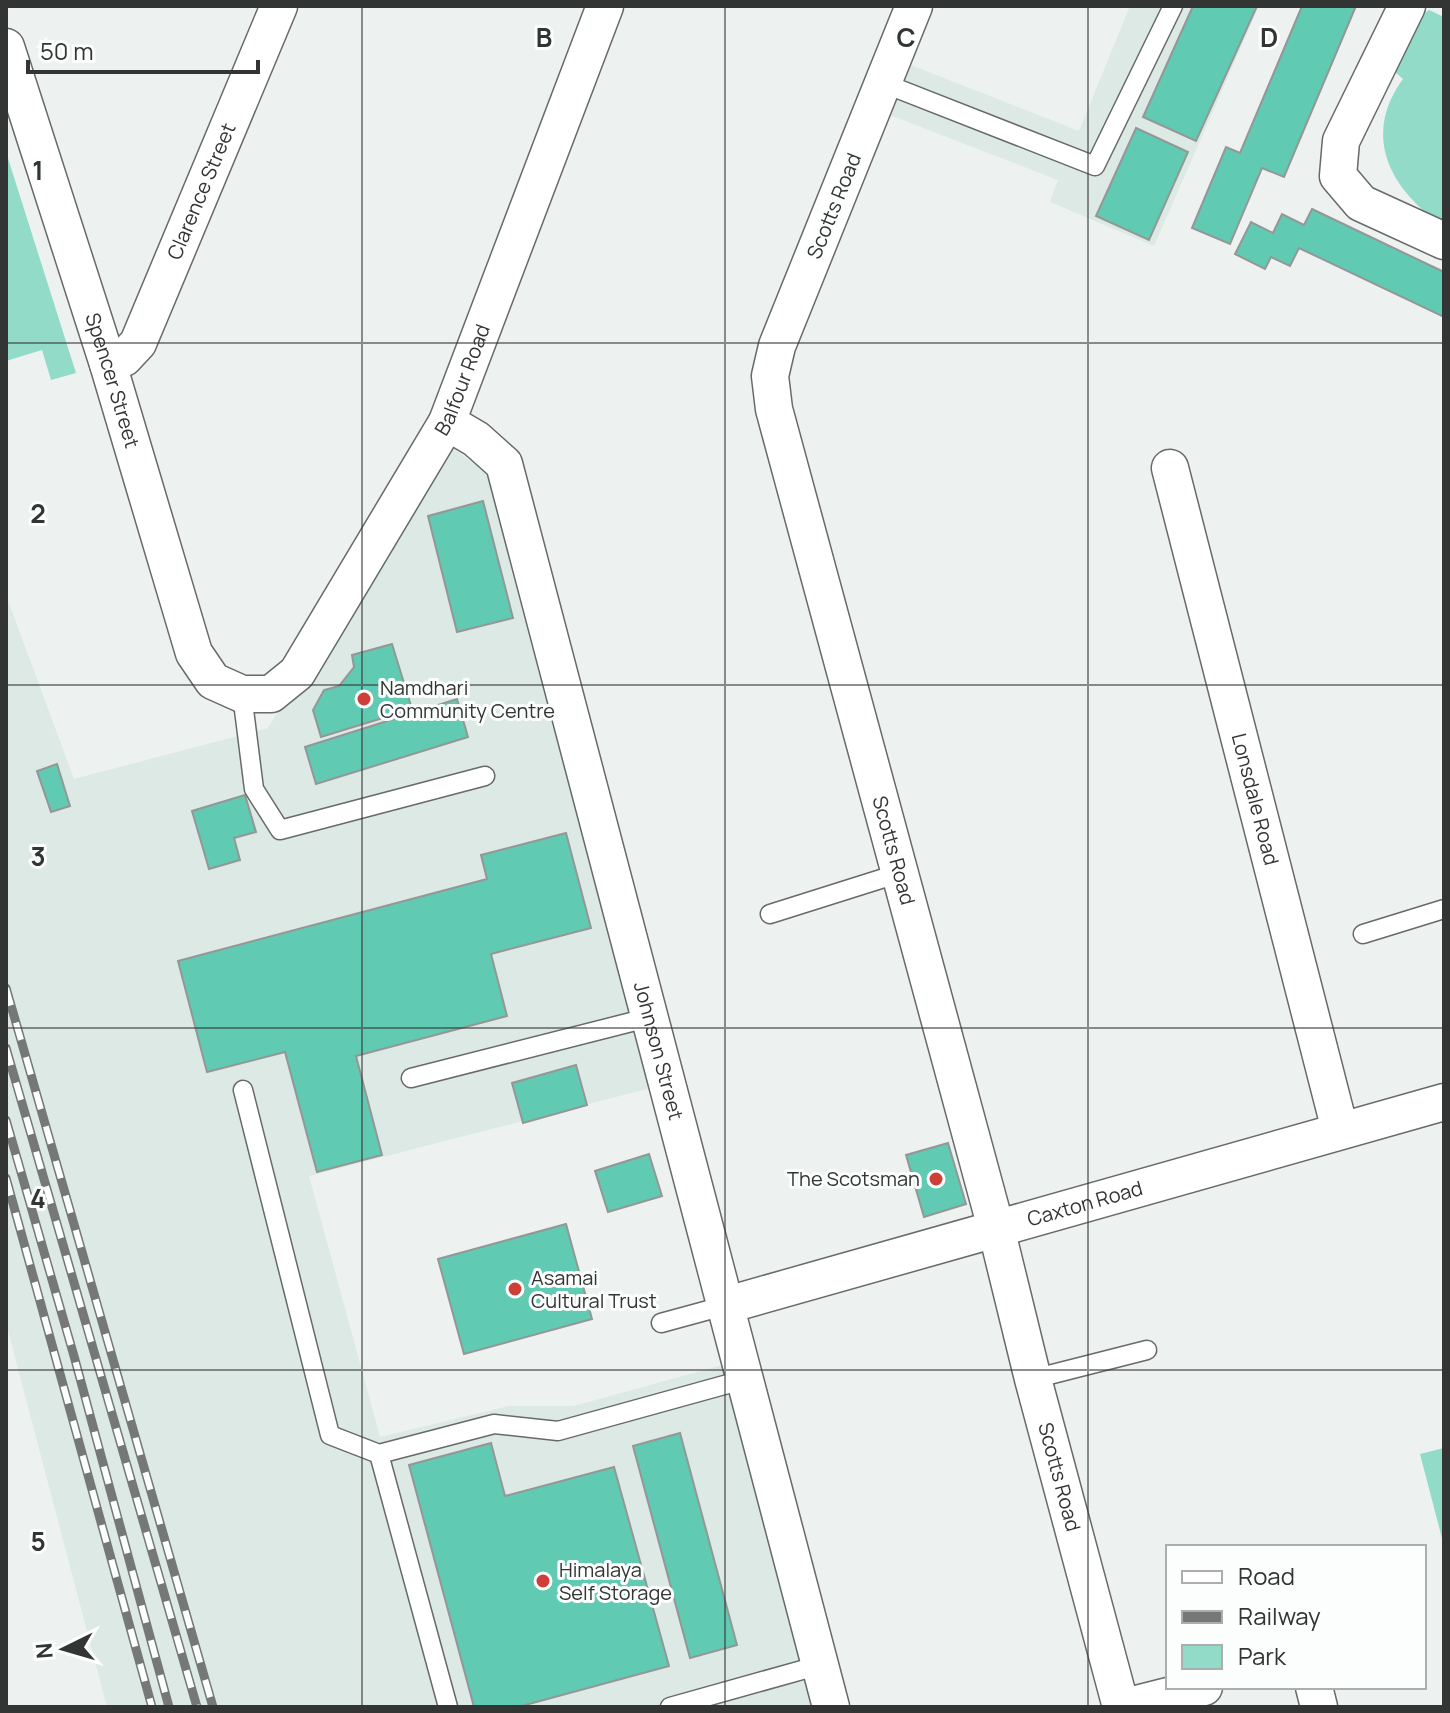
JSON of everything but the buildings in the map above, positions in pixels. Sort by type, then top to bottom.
[{"type":"street","name":"Clarence Street","points":[[108,364],[124,358],[138,343],[279,6]]},
{"type":"street","name":"Balfour Road","points":[[242,694],[271,694],[297,673],[447,422],[605,6]]},
{"type":"street","name":"Scotts Road","points":[[914,6],[777,346],[770,376],[774,409],[1123,1707]]},
{"type":"street","points":[[1407,6],[1341,141],[1338,176],[1361,203],[1444,241]]},
{"type":"street","name":"Spencer Street","points":[[6,47],[108,364],[194,653],[213,681],[242,694]]},
{"type":"street","name":"Johnson Street","points":[[447,422],[476,439],[504,464],[831,1707]]},
{"type":"street","name":"Lonsdale Road","points":[[1170,468],[1340,1130]]},
{"type":"street","name":"Caxton Road","points":[[727,1305],[1340,1130],[1442,1111]]},
{"type":"street","points":[[1123,1707],[1196,1689]]},
{"type":"lane","points":[[883,83],[1095,166],[1173,6]]},
{"type":"lane","points":[[242,694],[254,789],[280,830],[485,776]]},
{"type":"lane","points":[[770,914],[900,873]]},
{"type":"lane","points":[[1363,934],[1444,909]]},
{"type":"lane","points":[[411,1078],[651,1017]]},
{"type":"lane","points":[[243,1090],[330,1435],[379,1454],[494,1424],[558,1431],[746,1379]]},
{"type":"lane","points":[[661,1323],[727,1305]]},
{"type":"lane","points":[[1033,1379],[1147,1350]]},
{"type":"lane","points":[[379,1454],[448,1707]]},
{"type":"lane","points":[[670,1707],[820,1665]]},
{"type":"shaded area","points":[[1130,6],[1259,6],[1154,246],[1050,202],[1058,180],[887,114],[908,64],[1079,131]]},
{"type":"shaded area","points":[[444,442],[496,480],[658,1086],[309,1176],[380,1437],[509,1406],[574,1406],[730,1363],[823,1707],[107,1707],[6,1323],[6,595],[74,779],[268,728]]},
{"type":"green space","points":[[1429,10],[1444,17],[1444,226],[1409,196],[1397,179],[1388,161],[1384,141],[1384,121],[1403,79],[1395,72],[1400,55],[1411,29]]},
{"type":"green space","points":[[6,152],[76,373],[51,380],[42,350],[6,361]]},
{"type":"green space","points":[[1444,1448],[1444,1546],[1420,1454]]},
{"type":"railway","points":[[6,988],[213,1707]]},
{"type":"railway","points":[[6,1048],[197,1707]]},
{"type":"railway","points":[[6,1120],[169,1707]]},
{"type":"railway","points":[[6,1178],[152,1707]]},
{"type":"place","name":"Namdhari Community Centre","points":[[364,699]]},
{"type":"place","name":"The Scotsman","points":[[936,1179]]},
{"type":"place","name":"Asamai Cultural Trust","points":[[515,1289]]},
{"type":"place","name":"Himalaya Self Storage","points":[[543,1581]]}]
